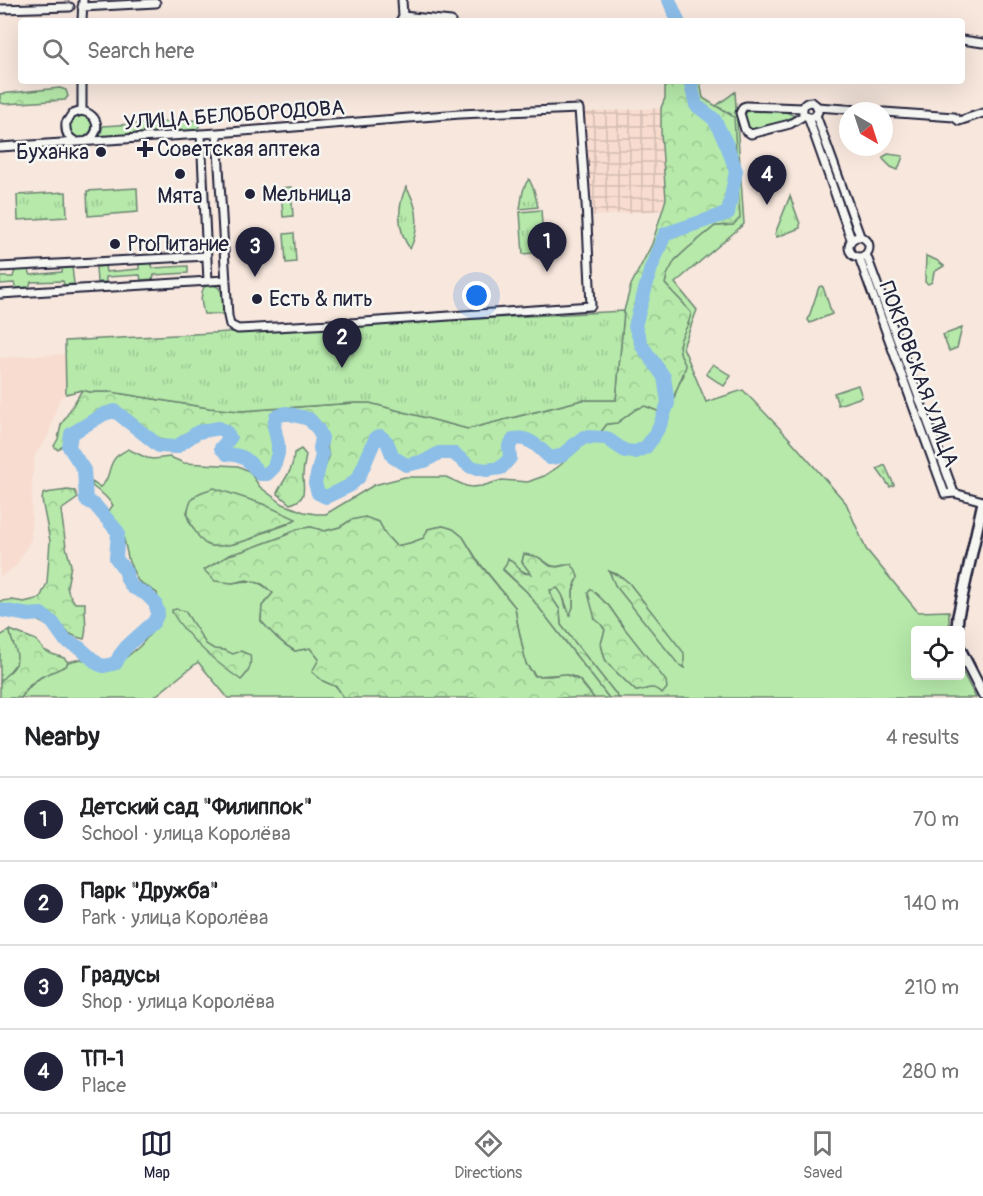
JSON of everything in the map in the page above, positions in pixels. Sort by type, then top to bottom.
[{"type":"street","points":[[402,0],[402,18]]},
{"type":"street","points":[[82,4],[156,3]]},
{"type":"street","points":[[0,9],[70,7]]},
{"type":"street","points":[[965,40],[983,43]]},
{"type":"street","points":[[82,84],[82,111]]},
{"type":"street","points":[[810,112],[790,124],[751,134],[745,130],[740,114],[746,106],[810,112],[839,112]]},
{"type":"street","name":"УЛИЦА БЕЛОБОРОДОВА","points":[[0,147],[217,134],[460,114],[579,109],[591,306],[238,329],[230,325],[225,280]]},
{"type":"street","points":[[77,142],[68,136],[65,126],[66,120],[72,114],[82,111],[92,115],[96,125],[94,135],[87,141]]},
{"type":"street","name":"ПОКРОВСКАЯ УЛИЦА","points":[[810,112],[860,236],[868,243],[868,250],[863,256]]},
{"type":"street","name":"ПОКРОВСКАЯ УЛИЦА","points":[[810,112],[851,239],[849,251],[855,256],[863,256]]},
{"type":"street","points":[[893,113],[954,117],[959,122],[983,113]]},
{"type":"street","points":[[201,134],[208,281]]},
{"type":"street","points":[[0,294],[225,280],[217,134]]},
{"type":"street","points":[[851,239],[860,236]]},
{"type":"street","points":[[0,267],[207,256]]},
{"type":"street","name":"ПОКРОВСКАЯ УЛИЦА","points":[[863,256],[954,493]]},
{"type":"street","name":"ПОКРОВСКАЯ УЛИЦА","points":[[863,256],[945,494],[954,493],[983,502]]},
{"type":"street","points":[[957,626],[983,502]]},
{"type":"street","points":[[965,659],[983,694]]},
{"type":"shaded area","points":[[661,108],[666,199],[662,210],[593,216],[583,112]]},
{"type":"shaded area","points":[[65,354],[66,394],[59,399],[48,436],[35,455],[32,478],[31,539],[16,566],[0,577],[0,358]]},
{"type":"green space","points":[[665,84],[701,84],[703,98],[734,117],[740,218],[733,225],[715,226],[675,260],[667,275],[665,284],[691,313],[679,344],[681,357],[686,366],[667,412],[660,412],[645,406],[636,409],[617,423],[607,424],[600,433],[582,435],[562,449],[551,453],[528,436],[515,435],[508,444],[501,461],[491,467],[480,466],[453,451],[446,450],[434,451],[415,461],[404,459],[382,435],[374,435],[365,449],[357,475],[328,493],[320,489],[320,481],[329,457],[326,441],[323,433],[301,415],[273,416],[270,428],[276,452],[269,471],[261,471],[245,452],[236,453],[227,449],[230,438],[225,427],[217,425],[200,428],[178,440],[169,442],[153,437],[123,417],[118,411],[105,412],[100,415],[58,450],[54,446],[61,425],[82,390],[111,392],[240,411],[370,403],[468,429],[582,400],[616,400],[624,311],[631,285],[652,244],[666,199],[661,133],[661,108],[665,98]]},
{"type":"green space","points":[[60,88],[66,90],[68,96],[65,100],[0,103],[0,94]]},
{"type":"green space","points":[[735,92],[744,224],[675,283],[697,310],[683,347],[706,402],[743,390],[846,503],[866,549],[918,612],[949,611],[949,626],[911,626],[911,680],[965,680],[965,677],[976,698],[619,698],[561,625],[560,610],[550,590],[557,588],[562,593],[566,608],[573,607],[573,591],[578,577],[564,565],[554,566],[540,558],[524,554],[522,562],[532,574],[522,571],[514,563],[506,565],[503,570],[527,592],[609,698],[594,698],[578,679],[573,677],[536,676],[526,664],[515,607],[478,561],[463,537],[453,529],[443,526],[428,529],[424,538],[396,546],[386,535],[379,522],[351,520],[340,527],[325,531],[311,527],[297,529],[284,536],[229,555],[232,583],[254,582],[263,585],[273,593],[262,606],[261,621],[273,634],[295,651],[310,648],[319,659],[323,681],[337,687],[344,698],[228,698],[198,662],[153,698],[21,698],[35,682],[66,666],[68,662],[81,659],[100,669],[108,671],[116,669],[161,621],[157,593],[138,581],[129,562],[118,523],[108,512],[113,505],[92,486],[92,482],[100,487],[103,484],[113,461],[128,449],[153,459],[170,457],[184,463],[238,466],[249,471],[260,487],[283,504],[304,512],[326,514],[374,485],[405,477],[446,477],[472,487],[502,480],[528,482],[558,467],[592,435],[600,433],[607,424],[617,423],[636,409],[645,406],[660,412],[672,404],[684,375],[678,344],[683,331],[689,324],[684,304],[665,284],[667,274],[675,260],[715,226],[733,225],[731,114],[716,106]],"holes":[[[193,498],[295,519],[254,538],[234,544],[213,546],[189,522],[187,512]],[[610,572],[629,583],[683,653],[684,667]],[[597,595],[609,606],[622,625],[662,693],[655,688],[636,691],[605,659],[601,644],[605,630],[601,624]]]},
{"type":"green space","points":[[748,110],[786,112],[797,117],[786,123],[758,131],[746,129],[744,116]]},
{"type":"green space","points":[[77,116],[85,116],[92,123],[92,131],[85,138],[77,138],[70,131],[70,123]]},
{"type":"green space","points":[[195,120],[199,127],[194,131],[100,136],[103,126]]},
{"type":"green space","points":[[893,155],[903,156],[898,170],[891,167],[883,157]]},
{"type":"green space","points":[[756,170],[767,183],[759,189],[752,179],[753,172]]},
{"type":"green space","points":[[529,179],[538,207],[520,209],[524,189]]},
{"type":"green space","points":[[291,187],[293,216],[283,217],[281,188]]},
{"type":"green space","points":[[406,187],[414,202],[417,218],[410,249],[403,234],[400,218],[401,202]]},
{"type":"green space","points":[[137,188],[138,212],[88,216],[87,191]]},
{"type":"green space","points":[[66,192],[67,217],[18,220],[17,195]]},
{"type":"green space","points":[[790,196],[800,228],[777,237],[775,234]]},
{"type":"green space","points":[[541,210],[544,252],[523,254],[520,212]]},
{"type":"green space","points":[[294,233],[296,262],[286,263],[284,234]]},
{"type":"green space","points":[[926,256],[944,266],[934,272],[932,282],[928,284],[925,282]]},
{"type":"green space","points":[[151,263],[153,268],[188,266],[188,273],[154,275],[153,279],[141,280],[140,275],[106,277],[106,282],[97,282],[96,267],[105,266],[106,272],[139,269],[139,264]]},
{"type":"green space","points":[[72,267],[74,284],[64,285],[63,281],[31,282],[29,287],[16,288],[14,283],[0,284],[0,277],[13,277],[15,270],[28,269],[31,275],[62,272],[62,268]]},
{"type":"green space","points":[[210,285],[221,291],[223,314],[204,314],[202,294],[204,287]]},
{"type":"green space","points":[[821,286],[832,314],[810,323],[808,320]]},
{"type":"green space","points":[[624,311],[616,400],[582,400],[468,429],[370,403],[240,411],[111,392],[82,390],[66,394],[65,341]]},
{"type":"green space","points":[[962,328],[957,348],[949,351],[943,335]]},
{"type":"green space","points":[[713,364],[731,376],[724,386],[706,374]]},
{"type":"green space","points":[[858,385],[862,397],[838,405],[834,393]]},
{"type":"green space","points":[[301,449],[306,455],[303,493],[300,499],[290,504],[277,493],[290,469],[294,453]]},
{"type":"green space","points":[[885,465],[894,485],[890,487],[877,469]]},
{"type":"green space","points":[[214,488],[263,504],[296,519],[254,538],[224,546],[208,545],[194,530],[188,510],[195,496]]},
{"type":"green space","points":[[75,491],[78,498],[61,510],[71,565],[67,587],[75,603],[85,603],[84,639],[67,632],[56,618],[46,625],[24,615],[0,610],[0,601],[24,602],[40,598],[47,583],[50,541],[42,500],[43,494]]},
{"type":"green space","points":[[365,517],[379,522],[386,535],[396,546],[424,538],[428,529],[443,526],[453,529],[463,537],[478,562],[515,607],[526,664],[535,676],[564,674],[579,680],[594,698],[344,698],[337,687],[323,681],[312,672],[319,659],[310,648],[295,651],[273,634],[261,621],[262,606],[273,593],[262,584],[247,580],[232,583],[215,581],[204,570],[229,555],[284,536],[297,529],[311,527],[325,531]]},
{"type":"green space","points":[[524,554],[538,557],[550,566],[571,564],[576,570],[578,577],[573,591],[573,607],[570,615],[560,591],[557,588],[550,590],[560,610],[561,625],[619,698],[609,698],[527,592],[503,569],[508,558],[524,573],[531,574],[522,562]]},
{"type":"green space","points":[[609,571],[629,583],[684,653],[684,668],[678,664],[615,585]]},
{"type":"green space","points":[[591,589],[609,606],[666,681],[667,688],[662,694],[653,688],[636,691],[609,665],[601,644],[605,630],[595,619],[588,593]]},
{"type":"green space","points":[[176,609],[185,611],[206,644],[214,649],[233,654],[241,651],[250,655],[249,669],[241,680],[194,640],[172,612]]},
{"type":"green space","points":[[10,630],[17,659],[13,668],[0,683],[0,636]]},
{"type":"green space","points":[[10,630],[36,640],[44,650],[68,662],[66,666],[41,677],[30,685],[21,698],[0,698],[0,683],[15,667],[17,659]]},
{"type":"waterway","points":[[669,0],[677,18]]},
{"type":"waterway","points":[[0,610],[29,615],[41,614],[53,623],[65,640],[104,666],[116,663],[127,646],[154,622],[158,613],[155,603],[146,594],[132,587],[127,579],[126,572],[116,558],[118,532],[95,505],[86,500],[84,470],[69,447],[71,434],[104,414],[115,411],[159,446],[176,447],[198,432],[219,428],[230,438],[221,448],[227,454],[246,460],[260,474],[267,474],[274,467],[278,453],[274,426],[276,417],[286,413],[309,419],[322,438],[320,448],[322,455],[315,483],[318,493],[326,497],[349,486],[359,477],[376,437],[380,436],[387,442],[393,457],[406,465],[425,461],[439,453],[453,453],[471,467],[486,470],[501,468],[510,458],[509,446],[514,439],[530,441],[550,458],[561,456],[584,437],[606,438],[625,451],[636,452],[646,447],[660,425],[668,403],[664,377],[642,346],[635,326],[651,268],[665,234],[728,213],[736,171],[727,145],[714,119],[696,105],[691,84]]},
{"type":"place","name":"Советская аптека","points":[[145,149]]},
{"type":"place","name":"Буханка","points":[[101,152]]},
{"type":"place","name":"Мята","points":[[180,174]]},
{"type":"place","name":"Мельница","points":[[250,194]]},
{"type":"place","name":"ТП-1","points":[[767,205]]},
{"type":"place","name":"ProПитание","points":[[115,244]]},
{"type":"place","name":"Детский сад \"Филиппок\"","points":[[547,272]]},
{"type":"place","name":"Градусы","points":[[255,277]]},
{"type":"place","name":"Есть & пить","points":[[257,299]]},
{"type":"place","name":"Парк \"Дружба\"","points":[[342,368]]}]
